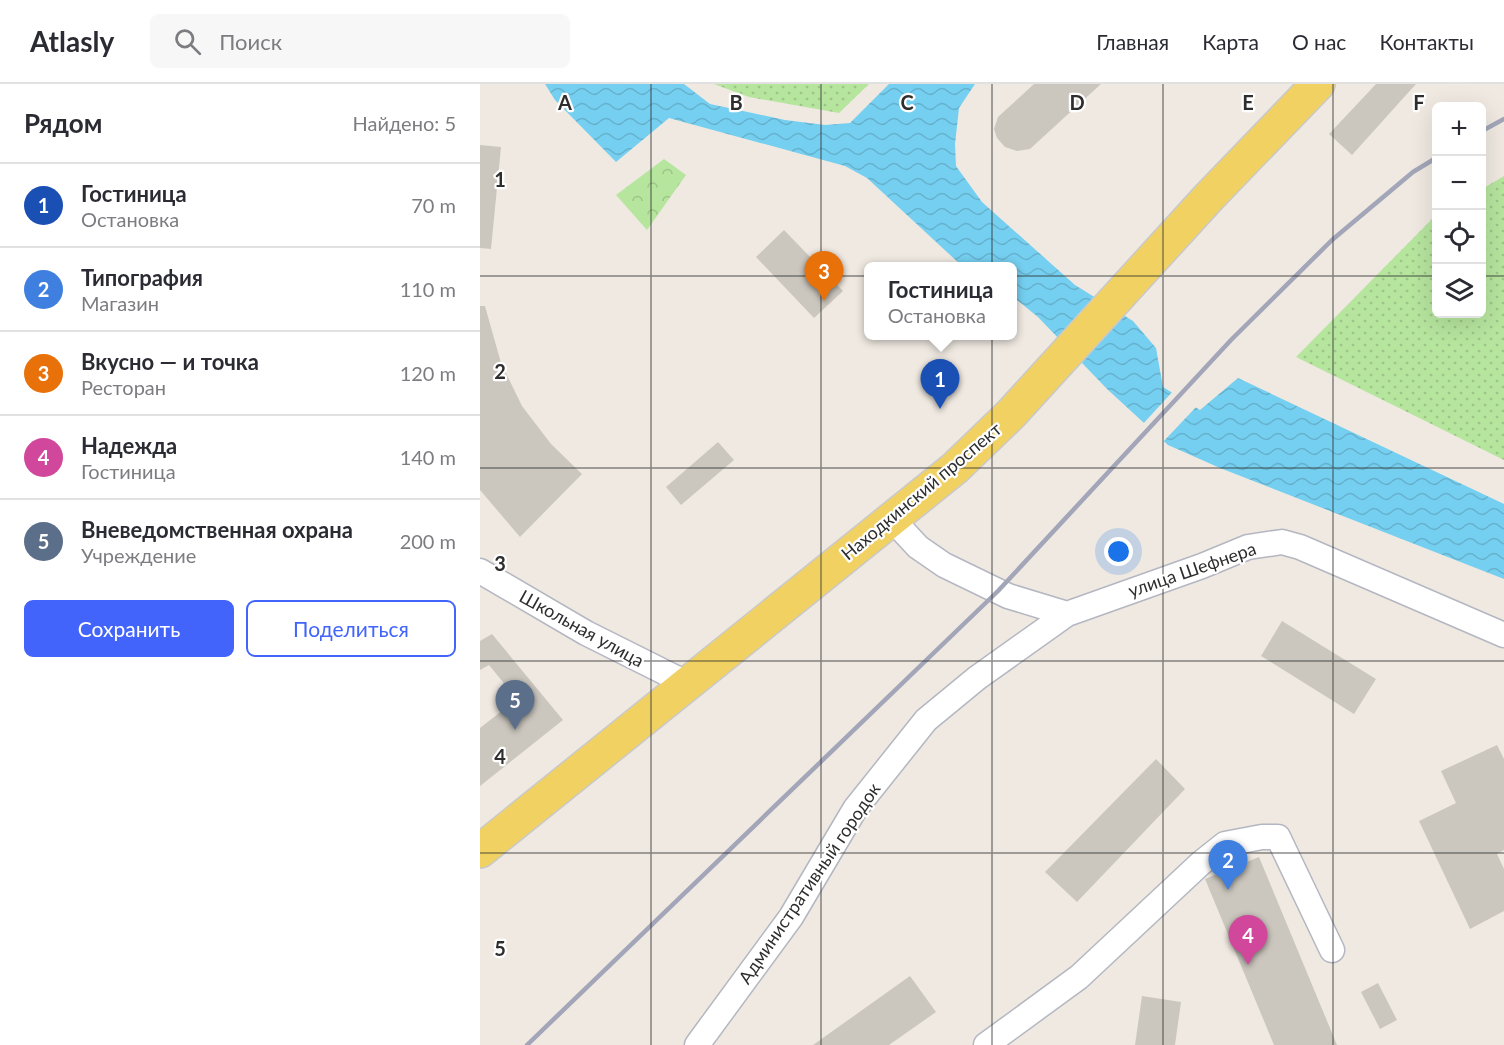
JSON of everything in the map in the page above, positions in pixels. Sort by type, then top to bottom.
[{"type":"main road","name":"Находкинский проспект","points":[[480,851],[955,468],[1045,378],[1318,84]]},
{"type":"street","points":[[892,519],[918,547],[946,566],[1008,596],[1067,614]]},
{"type":"street","name":"улица Шефнера","points":[[1067,614],[1202,566],[1248,547],[1282,542],[1300,547],[1504,635]]},
{"type":"street","name":"Школьная улица","points":[[485,578],[586,633],[686,683]]},
{"type":"street","name":"Административный городок","points":[[697,1045],[791,917],[855,809],[926,720],[977,678],[1067,614]]},
{"type":"street","points":[[986,1045],[1079,977],[1201,863],[1225,844],[1262,837],[1278,837],[1332,950]]},
{"type":"green space","points":[[714,84],[869,84],[839,113],[749,97]]},
{"type":"green space","points":[[664,159],[686,175],[647,230],[616,195]]},
{"type":"green space","points":[[1504,176],[1504,460],[1296,357],[1432,219],[1432,318],[1486,318],[1486,187]]},
{"type":"water","points":[[545,84],[684,84],[710,104],[785,120],[825,125],[850,123],[889,84],[975,84],[959,108],[955,144],[956,166],[982,202],[1075,285],[1133,321],[1156,348],[1163,387],[1200,410],[1238,378],[1504,504],[1504,579],[1220,468],[1168,445],[1107,389],[1038,317],[1017,300],[1017,262],[958,262],[867,178],[845,166],[669,118],[616,162],[555,100]]},
{"type":"pier","points":[[1174,390],[1198,405],[1162,443],[1142,425]]},
{"type":"building","points":[[1034,84],[1101,84],[1030,149],[1017,151],[1005,147],[997,138],[994,129],[998,117]]},
{"type":"building","points":[[1376,84],[1416,84],[1352,155],[1329,134]]},
{"type":"building","points":[[480,145],[501,147],[491,249],[480,248]]},
{"type":"building","points":[[784,230],[843,291],[814,318],[756,257]]},
{"type":"building","points":[[480,306],[485,306],[501,363],[522,406],[551,444],[582,474],[520,537],[480,490]]},
{"type":"building","points":[[718,442],[734,460],[681,505],[666,487]]},
{"type":"building","points":[[1282,621],[1376,679],[1354,714],[1261,656]]},
{"type":"building","points":[[492,634],[563,720],[480,786],[480,728],[517,699],[489,665],[480,670],[480,641]]},
{"type":"building","points":[[1497,745],[1504,759],[1504,850],[1497,854],[1504,869],[1504,911],[1470,929],[1419,821],[1456,803],[1441,771]]},
{"type":"building","points":[[1156,759],[1185,789],[1077,902],[1045,872]]},
{"type":"building","points":[[1259,857],[1337,1045],[1274,1045],[1205,879]]},
{"type":"building","points":[[910,976],[936,1012],[889,1045],[813,1045]]},
{"type":"building","points":[[1378,983],[1397,1020],[1380,1029],[1361,992]]},
{"type":"building","points":[[1142,996],[1181,1002],[1175,1045],[1135,1045]]},
{"type":"railway","points":[[1486,129],[1504,119]]},
{"type":"railway","points":[[527,1045],[998,591],[1231,340],[1332,240],[1413,172],[1432,160]]},
{"type":"place","name":"Вкусно — и точка","points":[[824,301]]},
{"type":"place","name":"Гостиница","points":[[940,409]]},
{"type":"place","name":"Вневедомственная охрана","points":[[515,730]]},
{"type":"place","name":"Типография","points":[[1228,890]]},
{"type":"place","name":"Надежда","points":[[1248,965]]}]
